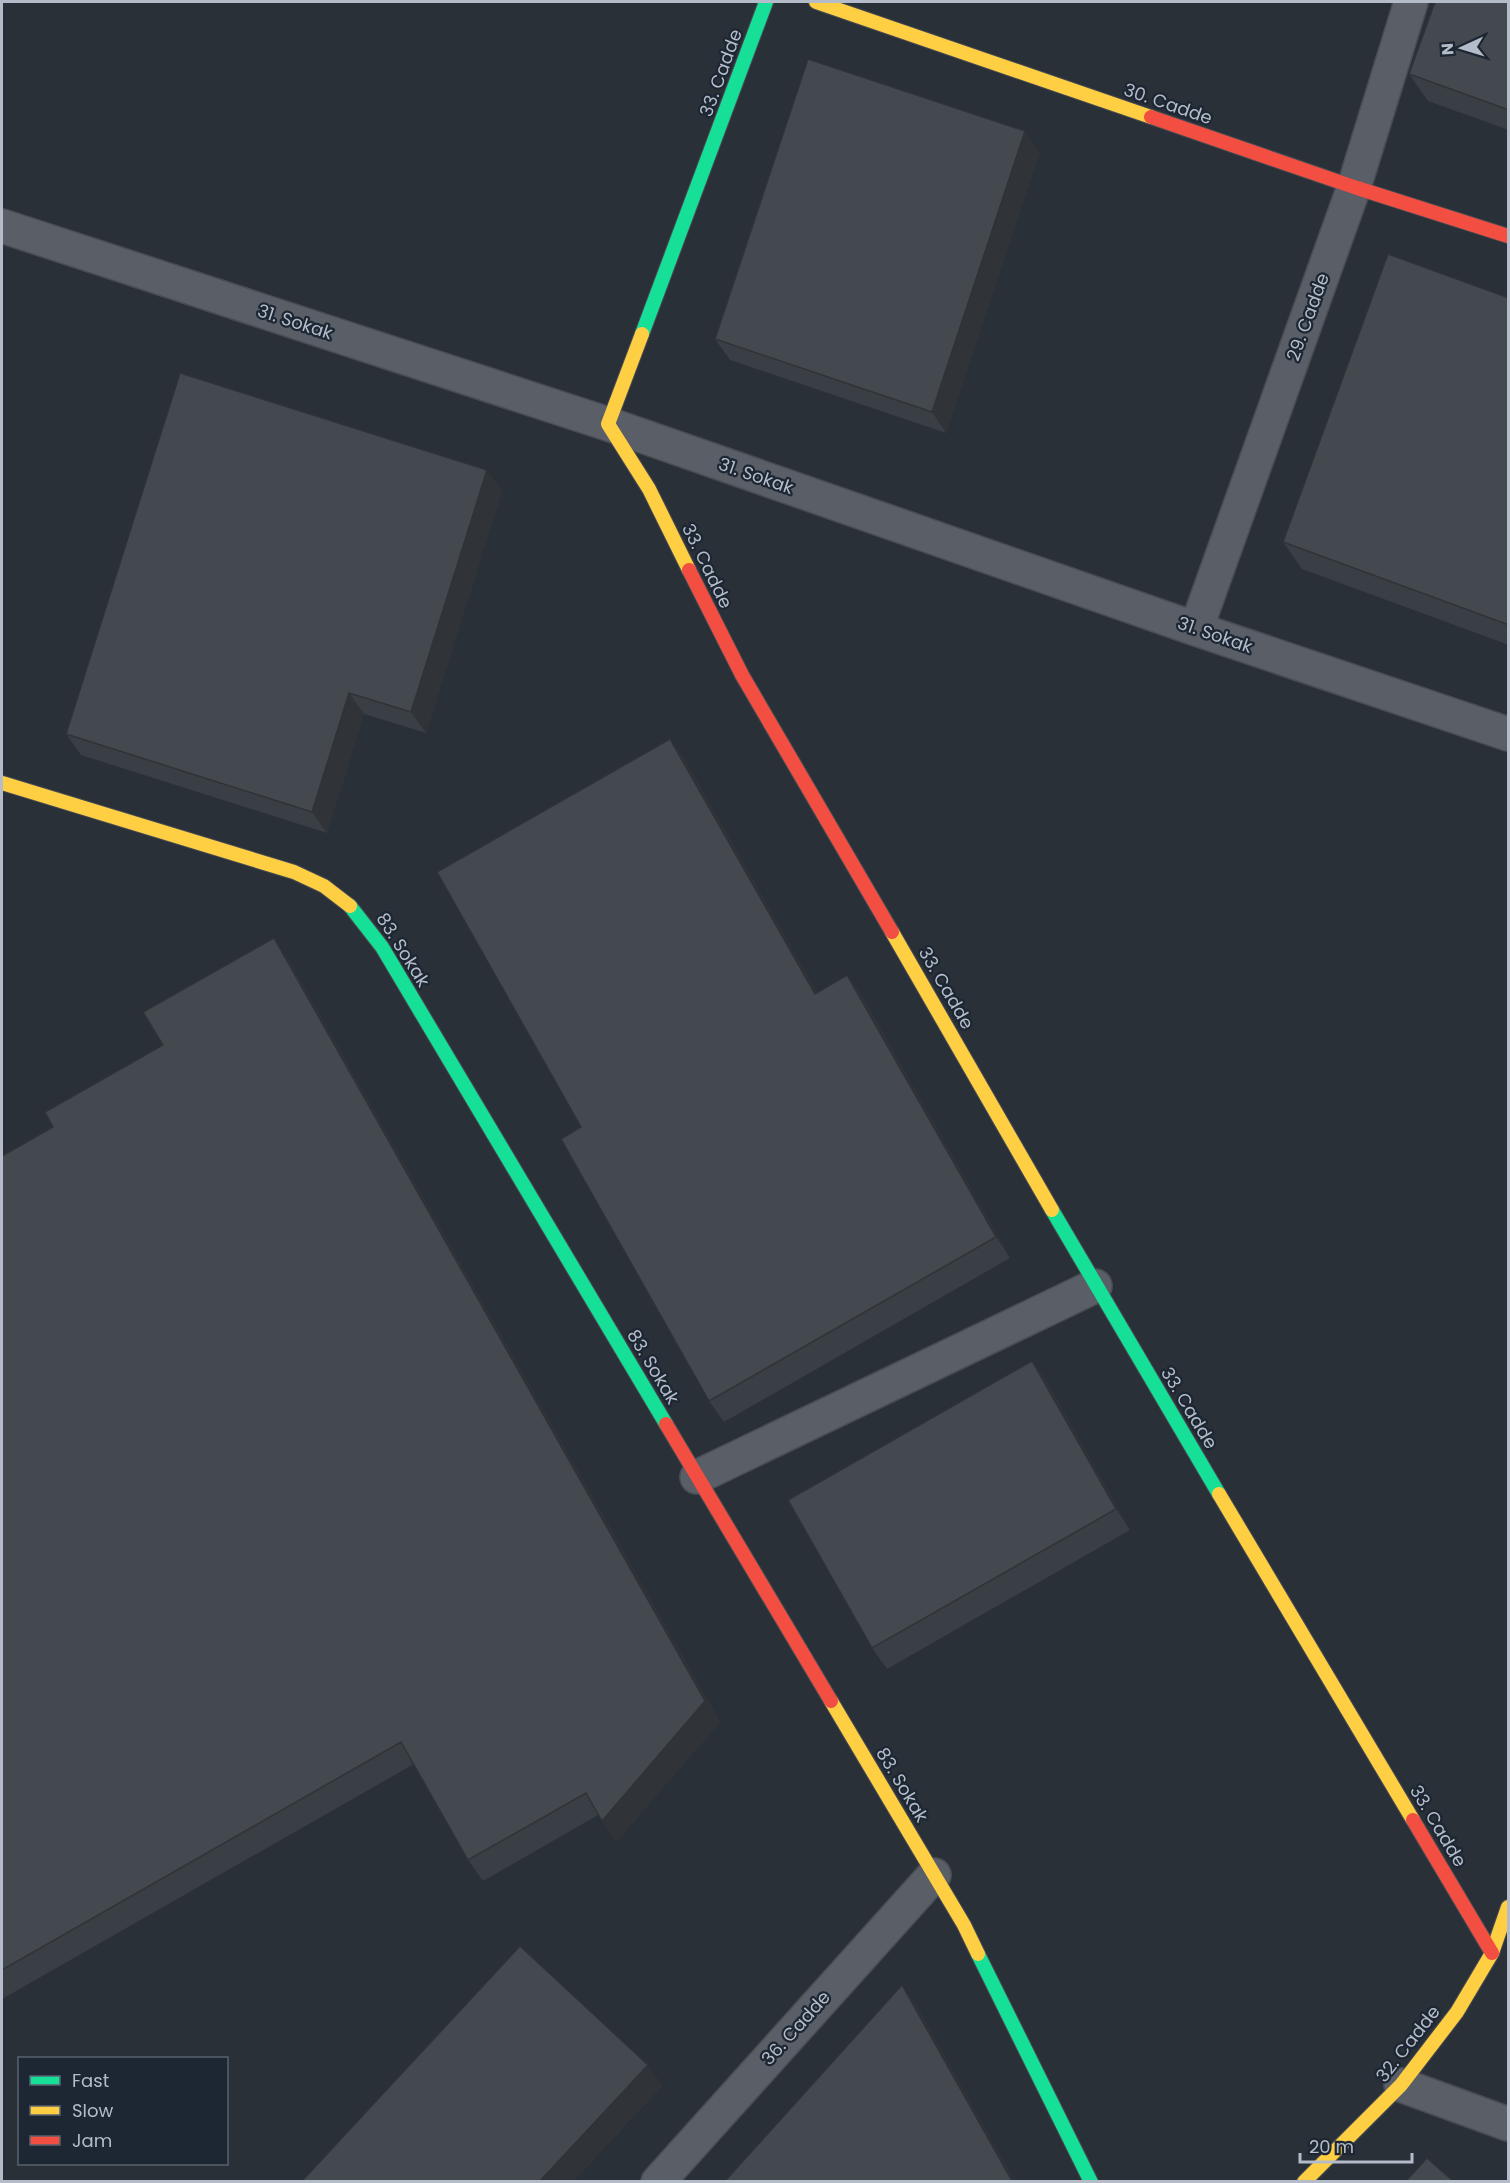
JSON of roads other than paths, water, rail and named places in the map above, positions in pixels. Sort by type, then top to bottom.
[{"type":"street","name":"33. Cadde","points":[[766,2],[608,424],[649,489],[742,675],[965,1056],[1095,1286],[1492,1953]]},
{"type":"street","name":"30. Cadde","points":[[816,2],[1354,187],[1509,236]]},
{"type":"street","name":"29. Cadde","points":[[1196,629],[1354,187],[1411,2]]},
{"type":"street","name":"31. Sokak","points":[[2,226],[608,424],[1196,629],[1509,734]]},
{"type":"street","name":"83. Sokak","points":[[2,783],[294,872],[338,894],[358,912],[382,947],[964,1925],[1091,2181]]},
{"type":"street","points":[[697,1477],[1095,1286]]},
{"type":"street","name":"36. Cadde","points":[[658,2181],[934,1875]]},
{"type":"street","name":"32. Cadde","points":[[1304,2181],[1401,2085],[1456,2012],[1492,1953],[1509,1907]]},
{"type":"street","points":[[1401,2085],[1509,2124]]}]
